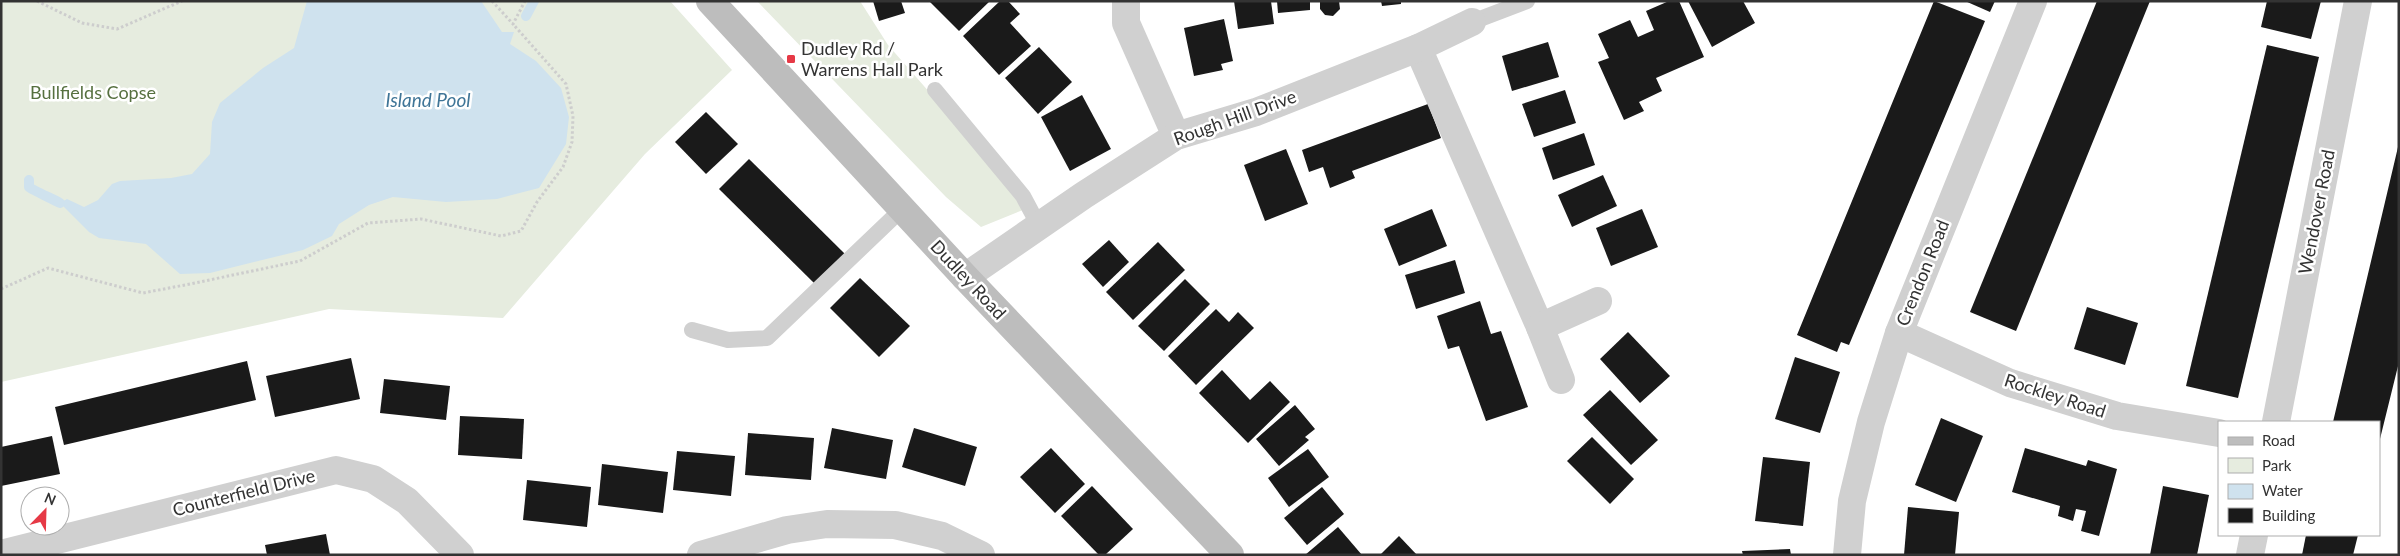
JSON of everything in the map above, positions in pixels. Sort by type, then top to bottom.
[{"type":"main road","name":"Dudley Road","points":[[710,1],[965,277],[1228,554]]},
{"type":"street","points":[[1126,1],[1126,23],[1176,136]]},
{"type":"street","name":"Crendon Road","points":[[1847,555],[1852,501],[1871,422],[1899,333],[2033,1]]},
{"type":"street","name":"Wendover Road","points":[[2276,421],[2358,1]]},
{"type":"street","name":"Rough Hill Drive","points":[[965,277],[1176,136],[1256,112],[1418,48],[1472,22]]},
{"type":"street","points":[[1418,48],[1540,327],[1561,380]]},
{"type":"street","points":[[1540,327],[1598,301]]},
{"type":"street","name":"Rockley Road","points":[[1899,333],[2010,383],[2108,413],[2218,433]]},
{"type":"street","name":"Counterfield Drive","points":[[1,554],[336,470],[373,478],[407,501],[460,555]]},
{"type":"street","points":[[701,555],[787,530],[827,524],[895,525],[942,536],[981,555]]},
{"type":"street","points":[[2250,555],[2254,536]]},
{"type":"lane","points":[[1472,22],[1527,1]]},
{"type":"lane","points":[[935,90],[1023,196],[1039,226]]},
{"type":"lane","points":[[692,330],[728,340],[767,338],[902,209]]},
{"type":"path","points":[[37,1],[82,23],[117,29],[182,1]]},
{"type":"path","points":[[1,289],[48,268],[143,292],[180,286],[300,261],[368,223],[422,219],[501,236],[521,231],[537,202],[563,167],[572,142],[574,116],[566,84],[492,1]]},
{"type":"path","points":[[512,24],[525,1]]},
{"type":"green space","name":"Bullfields Copse","points":[[1,1],[670,1],[732,70],[645,154],[503,318],[329,309],[1,382]]},
{"type":"green space","points":[[757,1],[860,1],[888,45],[1030,207],[981,227],[946,197]]},
{"type":"water","name":"Island Pool","points":[[307,1],[481,1],[502,32],[514,32],[510,44],[536,61],[561,88],[569,117],[566,144],[539,188],[497,199],[446,202],[393,197],[369,205],[339,224],[332,236],[303,250],[210,273],[180,274],[146,244],[99,238],[89,232],[60,203],[67,199],[84,207],[98,200],[112,184],[120,181],[171,178],[192,174],[210,154],[212,122],[220,103],[263,68],[294,48]]},
{"type":"building","points":[[873,1],[901,1],[905,13],[879,21]]},
{"type":"building","points":[[929,1],[990,1],[959,31]]},
{"type":"building","points":[[1000,1],[1008,1],[1020,14],[1010,23],[1031,46],[999,75],[963,36]]},
{"type":"building","points":[[1234,1],[1271,1],[1274,24],[1238,29]]},
{"type":"building","points":[[1277,1],[1310,1],[1310,10],[1278,13]]},
{"type":"building","points":[[1320,1],[1339,1],[1340,9],[1333,16],[1325,15],[1320,9]]},
{"type":"building","points":[[1381,1],[1401,1],[1401,4],[1382,6]]},
{"type":"building","points":[[1669,1],[1679,1],[1704,57],[1656,78],[1662,91],[1639,102],[1644,111],[1624,120],[1598,62],[1609,58],[1598,34],[1630,20],[1638,37],[1654,30],[1646,11]]},
{"type":"building","points":[[1688,1],[1743,1],[1755,23],[1712,47]]},
{"type":"building","points":[[1934,1],[1985,21],[1849,345],[1841,342],[1837,352],[1797,335]]},
{"type":"building","points":[[1965,1],[1995,1],[1990,12]]},
{"type":"building","points":[[2097,1],[2150,1],[2016,331],[1970,312]]},
{"type":"building","points":[[2267,1],[2321,1],[2311,39],[2261,27]]},
{"type":"building","points":[[1224,19],[1233,61],[1221,64],[1223,70],[1194,76],[1184,28]]},
{"type":"building","points":[[1548,42],[1559,77],[1512,91],[1502,56]]},
{"type":"building","points":[[2267,45],[2319,57],[2238,398],[2186,386]]},
{"type":"building","points":[[1039,47],[1072,82],[1038,114],[1005,78]]},
{"type":"building","points":[[1565,90],[1576,123],[1534,137],[1522,104]]},
{"type":"building","points":[[1082,95],[1111,149],[1070,171],[1041,117]]},
{"type":"building","points":[[1428,104],[1441,138],[1352,171],[1355,178],[1330,188],[1323,167],[1309,172],[1302,150]]},
{"type":"building","points":[[706,112],[738,144],[706,174],[675,142]]},
{"type":"building","points":[[1584,133],[1595,165],[1553,180],[1542,148]]},
{"type":"building","points":[[2398,147],[2399,362],[2380,439],[2380,421],[2333,421]]},
{"type":"building","points":[[1286,149],[1308,204],[1265,221],[1244,165]]},
{"type":"building","points":[[749,159],[845,254],[815,284],[719,189]]},
{"type":"building","points":[[1603,175],[1617,206],[1572,227],[1558,195]]},
{"type":"building","points":[[1432,209],[1447,246],[1399,266],[1384,229]]},
{"type":"building","points":[[1642,209],[1658,247],[1611,266],[1596,228]]},
{"type":"building","points":[[1109,240],[1129,262],[1103,287],[1082,264]]},
{"type":"building","points":[[1158,242],[1185,270],[1133,320],[1106,292]]},
{"type":"building","points":[[1455,260],[1465,293],[1416,309],[1405,275]]},
{"type":"building","points":[[860,278],[910,326],[879,357],[830,308]]},
{"type":"building","points":[[1185,279],[1210,304],[1164,351],[1138,326]]},
{"type":"building","points":[[1480,301],[1491,334],[1501,331],[1528,407],[1486,421],[1459,346],[1448,349],[1437,316]]},
{"type":"building","points":[[2087,307],[2138,323],[2125,365],[2074,349]]},
{"type":"building","points":[[1216,309],[1229,322],[1238,312],[1254,328],[1196,385],[1168,356]]},
{"type":"building","points":[[1628,332],[1670,376],[1640,403],[1600,359]]},
{"type":"building","points":[[1795,357],[1840,372],[1820,433],[1775,419]]},
{"type":"building","points":[[351,358],[360,399],[275,417],[266,376]]},
{"type":"building","points":[[247,361],[256,400],[64,445],[55,407]]},
{"type":"building","points":[[1222,370],[1250,400],[1270,381],[1290,402],[1248,443],[1199,393]]},
{"type":"building","points":[[384,379],[450,386],[446,420],[380,413]]},
{"type":"building","points":[[1610,390],[1658,440],[1631,465],[1583,415]]},
{"type":"building","points":[[1295,405],[1315,429],[1305,437],[1309,440],[1279,466],[1256,439]]},
{"type":"building","points":[[460,416],[524,419],[522,459],[458,455]]},
{"type":"building","points":[[1941,418],[1983,436],[1956,502],[1915,485]]},
{"type":"building","points":[[832,428],[893,440],[886,479],[824,468]]},
{"type":"building","points":[[914,428],[977,447],[965,486],[902,467]]},
{"type":"building","points":[[748,433],[814,438],[811,480],[745,475]]},
{"type":"building","points":[[52,436],[60,474],[1,486],[1,447]]},
{"type":"building","points":[[1592,437],[1634,479],[1610,504],[1567,461]]},
{"type":"building","points":[[1051,448],[1085,484],[1055,513],[1020,477]]},
{"type":"building","points":[[2025,448],[2086,466],[2088,460],[2117,469],[2099,536],[2081,531],[2086,511],[2076,509],[2073,521],[2058,516],[2060,506],[2012,492]]},
{"type":"building","points":[[1308,449],[1329,477],[1289,507],[1268,478]]},
{"type":"building","points":[[677,451],[735,456],[731,496],[673,490]]},
{"type":"building","points":[[1763,457],[1810,462],[1803,526],[1755,521]]},
{"type":"building","points":[[602,464],[668,472],[663,513],[598,505]]},
{"type":"building","points":[[527,480],[591,487],[587,527],[523,520]]},
{"type":"building","points":[[1092,486],[1133,529],[1105,555],[1099,555],[1061,516]]},
{"type":"building","points":[[2163,486],[2209,495],[2197,555],[2150,555]]},
{"type":"building","points":[[1322,487],[1344,514],[1307,545],[1284,518]]},
{"type":"building","points":[[1908,507],[1959,512],[1955,555],[1904,555]]},
{"type":"building","points":[[1338,527],[1362,555],[1305,555]]},
{"type":"building","points":[[326,534],[330,555],[267,555],[265,545]]},
{"type":"building","points":[[1399,536],[1417,555],[1380,555]]},
{"type":"building","points":[[2306,536],[2358,536],[2353,555],[2302,555]]},
{"type":"building","points":[[1790,549],[1791,555],[1743,555],[1742,551]]},
{"type":"waterway","points":[[526,16],[534,1]]},
{"type":"waterway","points":[[29,180],[29,187],[60,203]]},
{"type":"place","name":"Dudley Rd / Warrens Hall Park","points":[[791,59]]}]
